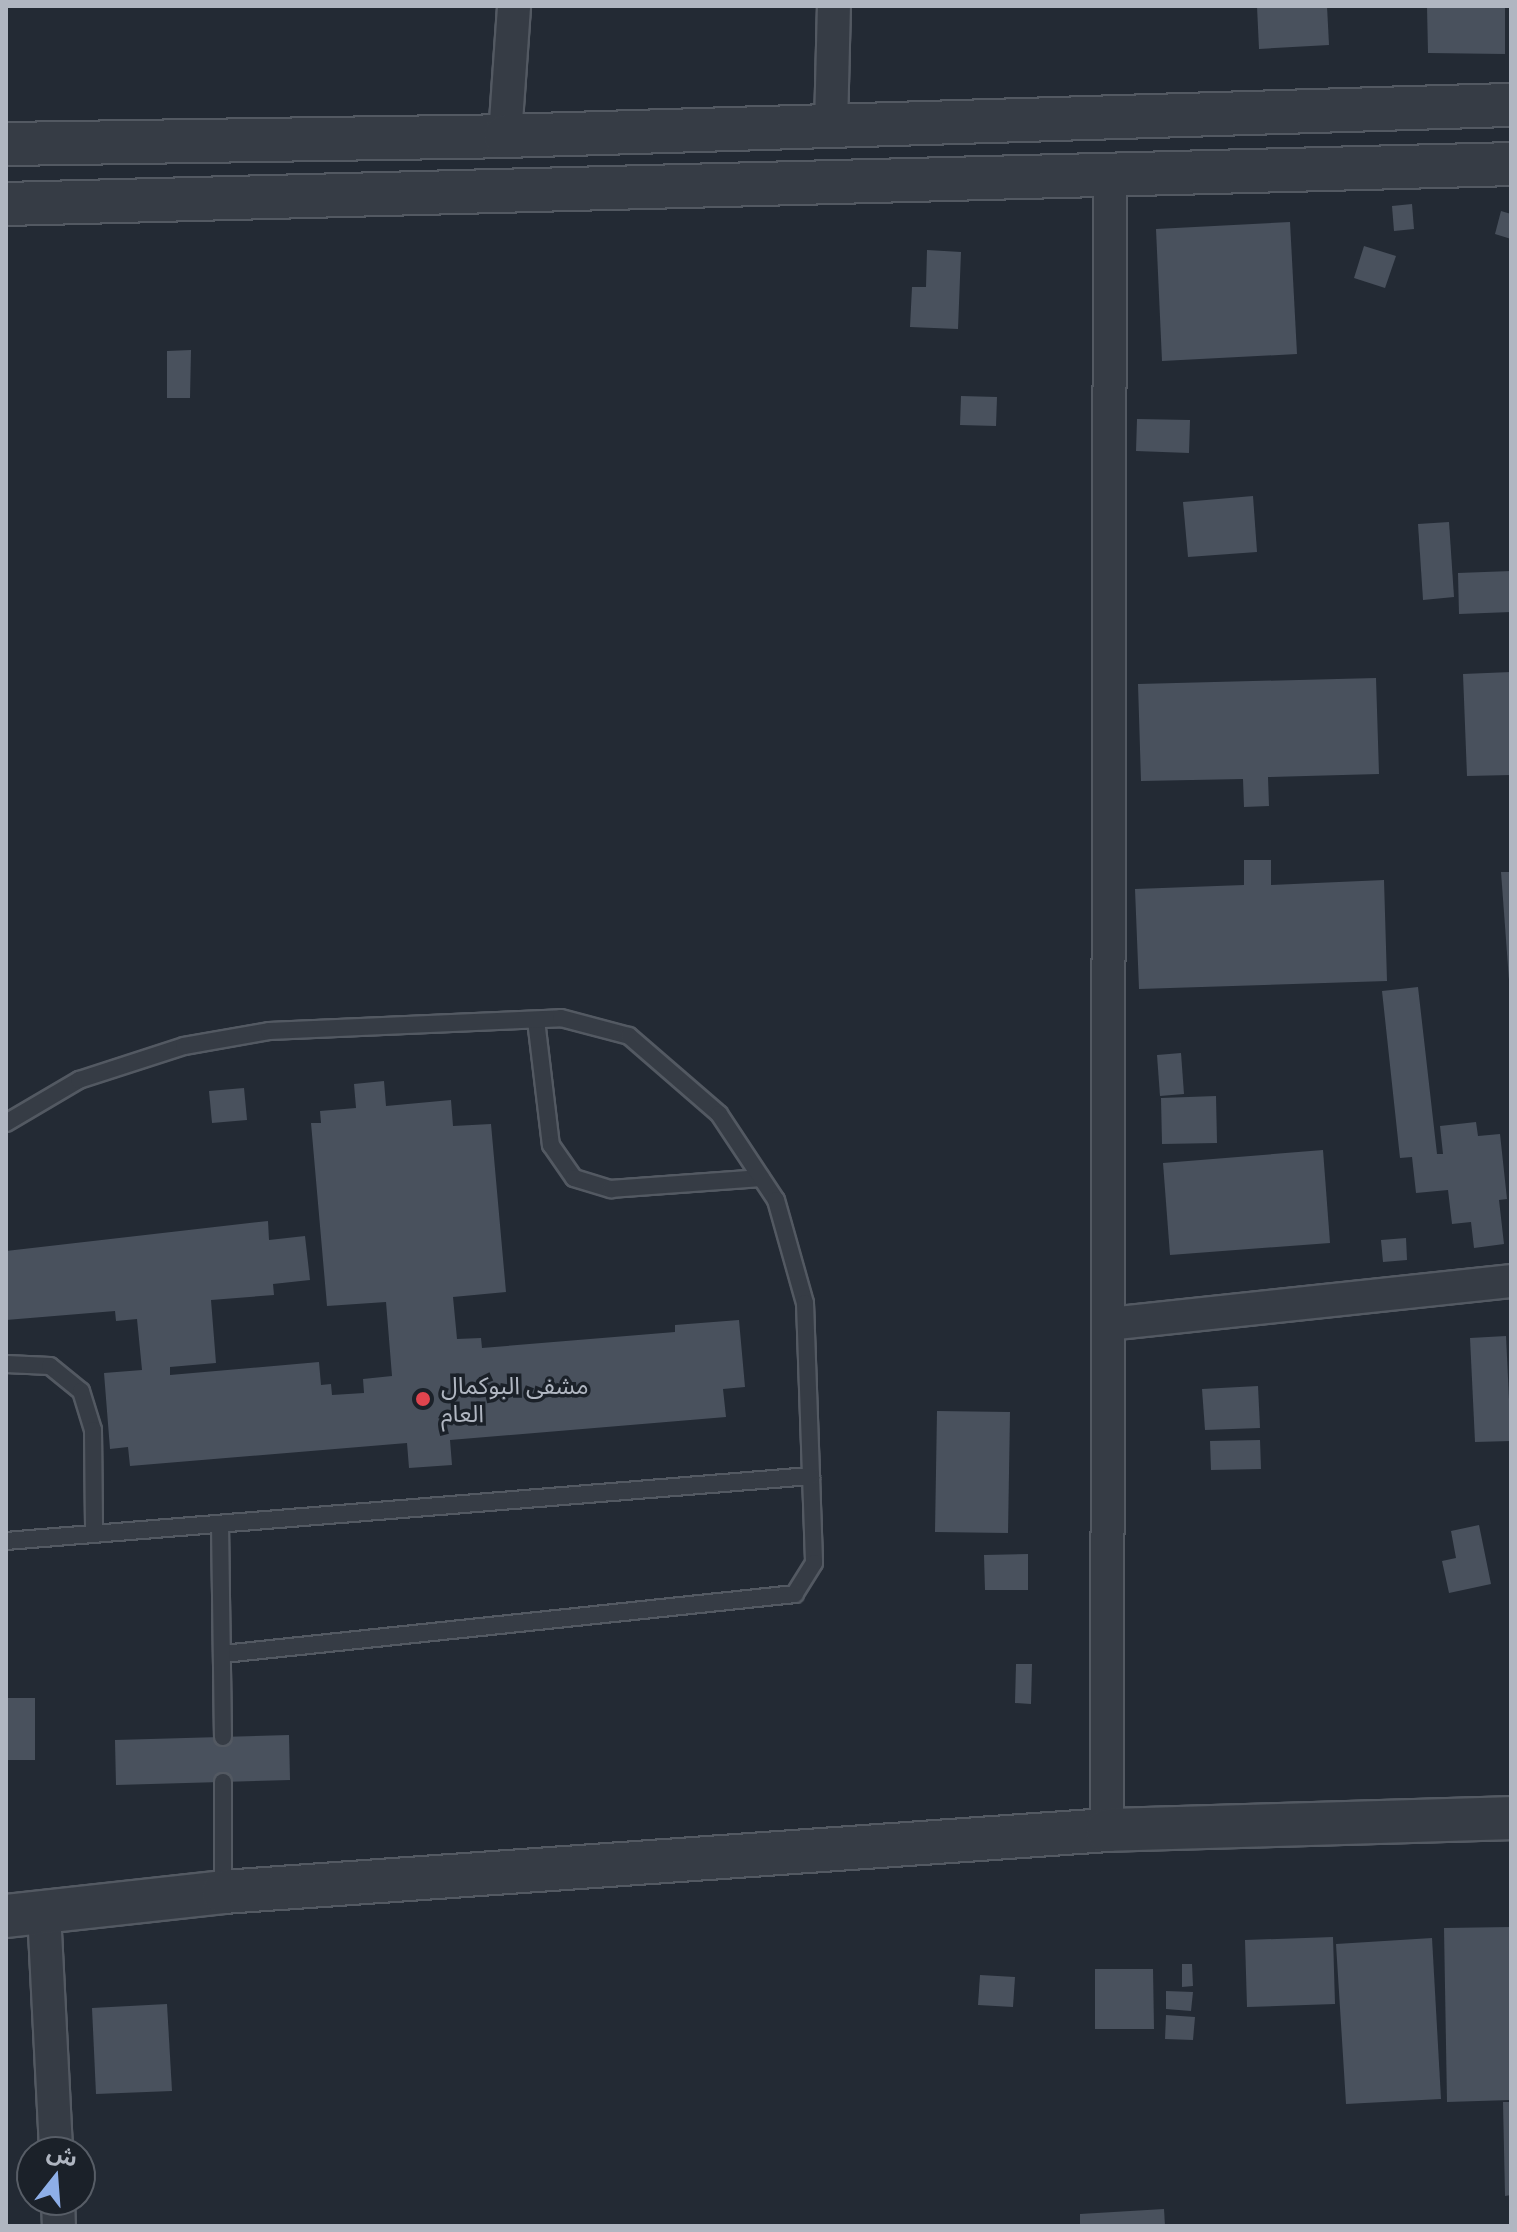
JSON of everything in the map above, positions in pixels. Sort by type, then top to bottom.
[{"type":"street","points":[[505,136],[514,6]]},
{"type":"street","points":[[831,127],[834,6]]},
{"type":"street","points":[[6,144],[505,136],[1511,105]]},
{"type":"street","points":[[6,204],[1511,164]]},
{"type":"street","points":[[1107,1830],[1110,175]]},
{"type":"street","points":[[1109,1324],[1511,1281]]},
{"type":"street","points":[[54,2136],[25,1914],[223,1892],[1107,1830],[1511,1818]]},
{"type":"lane","points":[[6,1123],[79,1080],[184,1046],[269,1031],[561,1018],[629,1036],[719,1114],[776,1200],[805,1303],[814,1563],[795,1594],[223,1654]]},
{"type":"lane","points":[[536,1020],[551,1145],[574,1178],[611,1189],[761,1178]]},
{"type":"lane","points":[[6,1364],[50,1366],[81,1391],[93,1430],[94,1534]]},
{"type":"lane","points":[[6,1541],[811,1476]]},
{"type":"lane","points":[[220,1524],[223,1737]]},
{"type":"lane","points":[[223,1782],[223,1892]]},
{"type":"building","points":[[1257,6],[1327,6],[1329,45],[1259,49]]},
{"type":"building","points":[[1427,6],[1505,6],[1505,54],[1428,53]]},
{"type":"building","points":[[1412,204],[1414,229],[1394,231],[1392,206]]},
{"type":"building","points":[[1501,211],[1511,214],[1511,239],[1495,234]]},
{"type":"building","points":[[1290,222],[1297,354],[1162,361],[1156,229]]},
{"type":"building","points":[[1364,246],[1396,256],[1385,288],[1354,278]]},
{"type":"building","points":[[927,250],[961,252],[958,329],[910,327],[912,287],[926,287]]},
{"type":"building","points":[[191,350],[190,398],[167,398],[167,351]]},
{"type":"building","points":[[961,396],[997,397],[996,426],[960,425]]},
{"type":"building","points":[[1137,419],[1190,420],[1189,453],[1136,451]]},
{"type":"building","points":[[1253,496],[1257,552],[1188,557],[1183,502]]},
{"type":"building","points":[[1449,522],[1454,597],[1423,600],[1418,524]]},
{"type":"building","points":[[1511,571],[1511,612],[1459,614],[1458,573]]},
{"type":"building","points":[[1511,672],[1511,775],[1467,776],[1463,674]]},
{"type":"building","points":[[1376,678],[1379,774],[1268,777],[1269,806],[1244,807],[1243,779],[1141,781],[1138,684]]},
{"type":"building","points":[[1244,860],[1271,860],[1271,885],[1384,880],[1387,981],[1139,989],[1135,889],[1244,885]]},
{"type":"building","points":[[1501,872],[1511,872],[1511,980],[1509,980]]},
{"type":"building","points":[[1418,987],[1437,1154],[1443,1154],[1440,1126],[1476,1122],[1478,1136],[1500,1134],[1507,1199],[1499,1200],[1504,1244],[1474,1248],[1471,1222],[1452,1224],[1448,1190],[1416,1193],[1412,1157],[1400,1158],[1382,991]]},
{"type":"building","points":[[1181,1053],[1184,1094],[1160,1096],[1157,1055]]},
{"type":"building","points":[[384,1081],[386,1106],[451,1100],[453,1126],[491,1124],[506,1292],[453,1297],[457,1339],[481,1338],[482,1348],[675,1332],[675,1325],[739,1320],[745,1387],[723,1389],[726,1417],[450,1440],[452,1465],[409,1468],[407,1443],[130,1466],[128,1447],[110,1449],[104,1373],[142,1370],[137,1319],[116,1321],[115,1311],[6,1320],[6,1251],[268,1221],[269,1240],[305,1236],[310,1280],[273,1284],[274,1295],[211,1300],[216,1363],[170,1367],[170,1375],[319,1362],[321,1385],[331,1384],[332,1395],[364,1393],[363,1379],[392,1376],[386,1302],[327,1306],[311,1123],[321,1123],[320,1111],[356,1108],[354,1084]]},
{"type":"building","points":[[244,1088],[247,1120],[212,1123],[209,1091]]},
{"type":"building","points":[[1216,1096],[1217,1143],[1162,1144],[1161,1098]]},
{"type":"building","points":[[1323,1150],[1330,1243],[1170,1255],[1163,1163]]},
{"type":"building","points":[[1406,1238],[1407,1260],[1383,1262],[1381,1240]]},
{"type":"building","points":[[1506,1336],[1511,1441],[1475,1442],[1470,1338]]},
{"type":"building","points":[[1258,1386],[1260,1428],[1205,1430],[1202,1389]]},
{"type":"building","points":[[937,1411],[1010,1412],[1008,1533],[935,1532]]},
{"type":"building","points":[[1260,1440],[1261,1469],[1211,1470],[1210,1441]]},
{"type":"building","points":[[1479,1525],[1491,1584],[1449,1593],[1442,1561],[1456,1558],[1451,1531]]},
{"type":"building","points":[[1028,1554],[1028,1590],[985,1590],[984,1555]]},
{"type":"building","points":[[1016,1664],[1032,1664],[1031,1704],[1015,1703]]},
{"type":"building","points":[[6,1698],[35,1698],[35,1760],[6,1760]]},
{"type":"building","points":[[289,1735],[290,1780],[116,1785],[115,1740]]},
{"type":"building","points":[[1511,1927],[1511,2100],[1447,2102],[1444,1928]]},
{"type":"building","points":[[1333,1937],[1335,2004],[1247,2007],[1245,1940]]},
{"type":"building","points":[[1432,1938],[1441,2099],[1346,2104],[1336,1944]]},
{"type":"building","points":[[1182,1964],[1192,1964],[1193,1986],[1182,1987]]},
{"type":"building","points":[[1095,1969],[1153,1969],[1154,2029],[1095,2029]]},
{"type":"building","points":[[980,1975],[1015,1977],[1013,2007],[978,2005]]},
{"type":"building","points":[[1166,1991],[1193,1992],[1191,2011],[1166,2009]]},
{"type":"building","points":[[167,2004],[172,2091],[96,2094],[92,2008]]},
{"type":"building","points":[[1166,2015],[1195,2017],[1193,2040],[1165,2039]]},
{"type":"building","points":[[1503,2102],[1511,2102],[1511,2195],[1505,2196]]},
{"type":"building","points":[[1164,2209],[1165,2226],[1080,2226],[1080,2214]]},
{"type":"place","name":"مشفى البوكمال العام","points":[[423,1399]]}]
